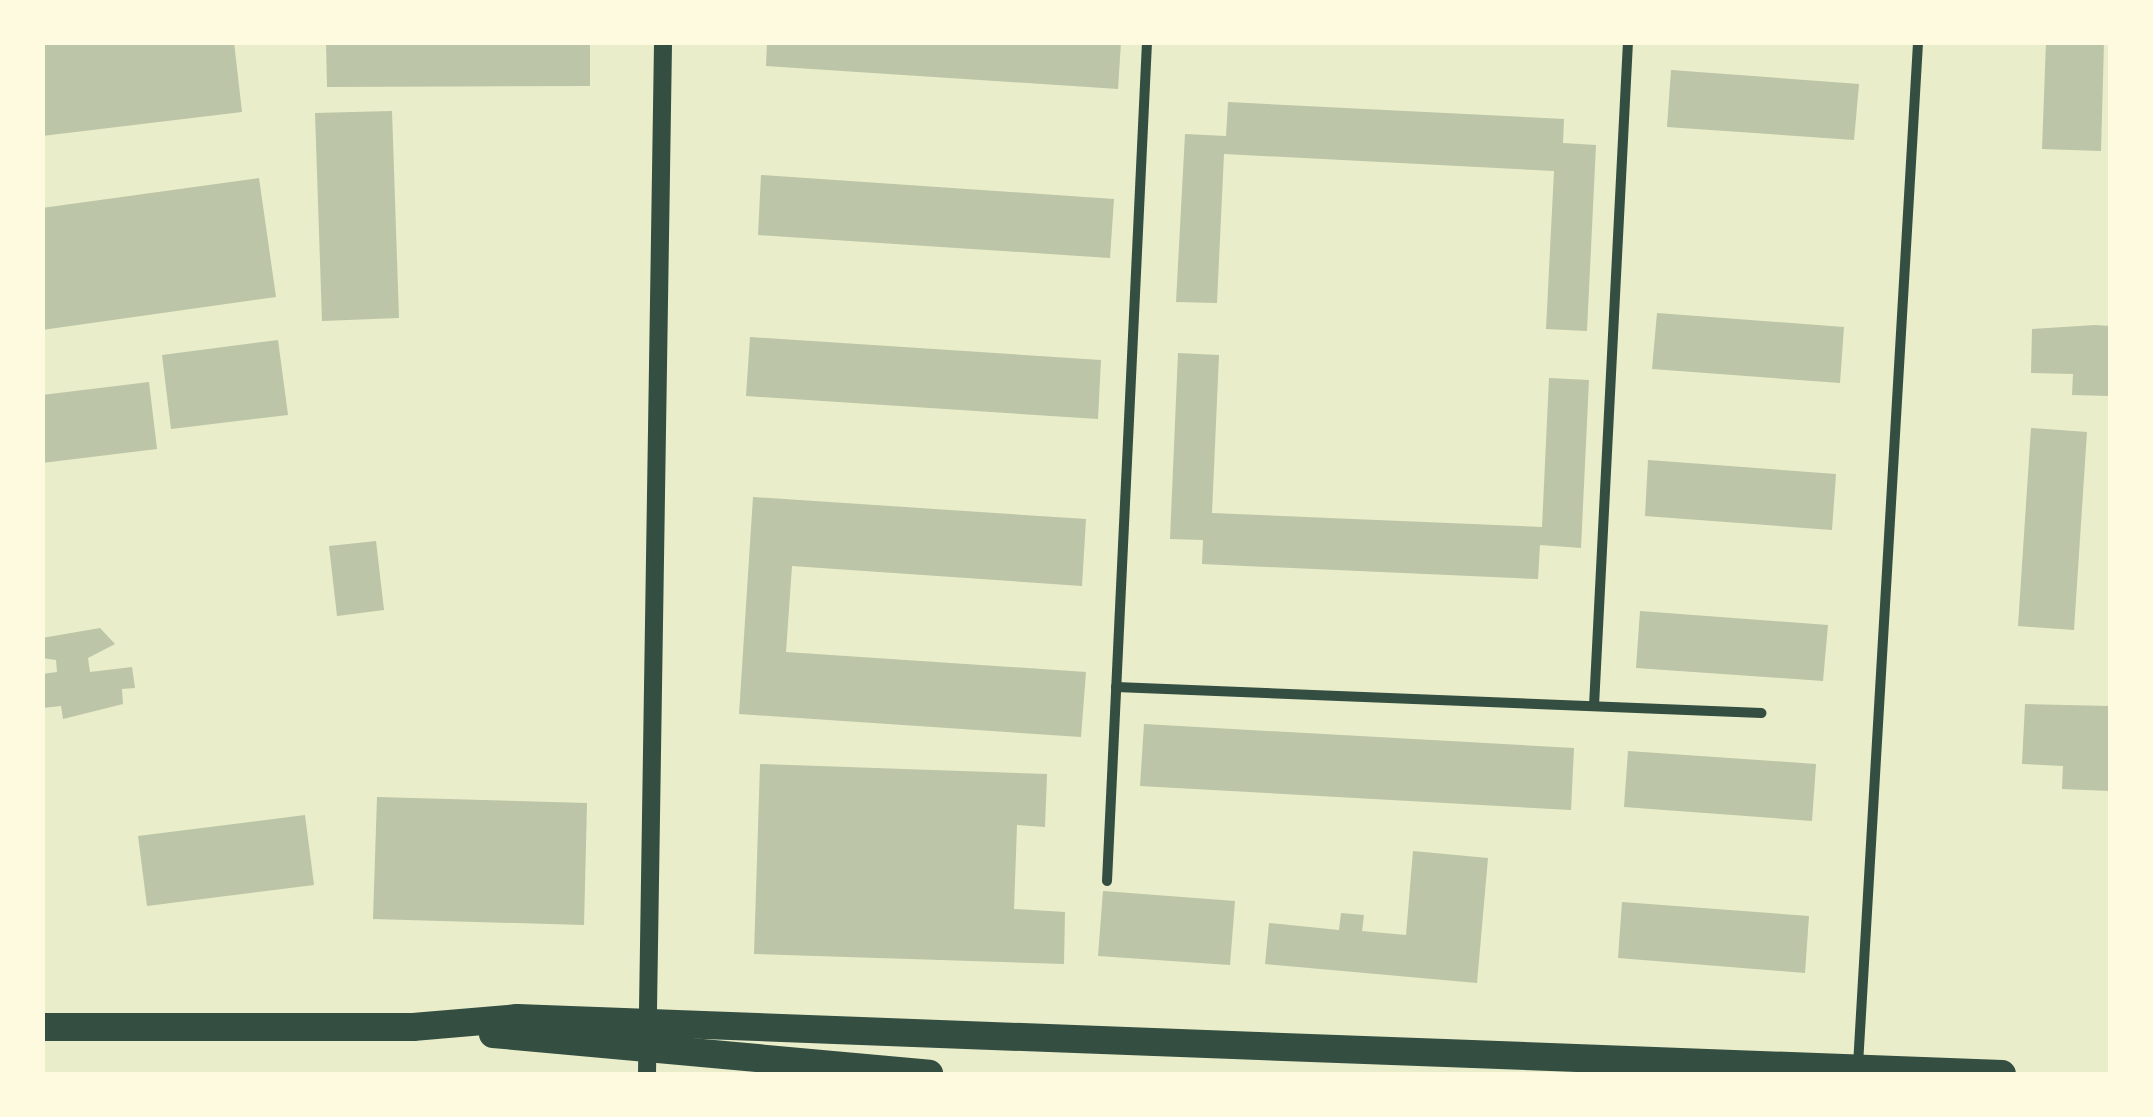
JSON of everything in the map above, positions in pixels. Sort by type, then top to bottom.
[{"type":"highway","points":[[42,1027],[413,1027],[537,1019],[2002,1074]]},
{"type":"highway","points":[[413,1027],[930,1074]]},
{"type":"street","points":[[647,1074],[662,42]]},
{"type":"street","points":[[1107,881],[1148,42]]},
{"type":"street","points":[[1594,706],[1628,42]]},
{"type":"street","points":[[1857,1074],[1918,42]]},
{"type":"street","points":[[1116,687],[1762,713]]},
{"type":"building","points":[[42,42],[234,42],[242,112],[42,136]]},
{"type":"building","points":[[326,42],[590,42],[590,86],[327,87]]},
{"type":"building","points":[[767,42],[1121,42],[1118,89],[766,66]]},
{"type":"building","points":[[2046,42],[2104,42],[2101,151],[2042,149]]},
{"type":"building","points":[[1671,70],[1859,84],[1854,140],[1667,127]]},
{"type":"building","points":[[1228,102],[1564,119],[1563,143],[1596,145],[1587,331],[1546,329],[1554,171],[1224,154],[1217,303],[1176,302],[1185,134],[1226,136]]},
{"type":"building","points":[[392,111],[399,318],[322,321],[315,113]]},
{"type":"building","points":[[761,175],[1114,199],[1110,258],[758,235]]},
{"type":"building","points":[[259,178],[276,297],[42,330],[42,208]]},
{"type":"building","points":[[1657,313],[1844,327],[1840,383],[1652,369]]},
{"type":"building","points":[[2110,326],[2110,396],[2072,395],[2073,374],[2031,373],[2032,329]]},
{"type":"building","points":[[750,337],[1101,360],[1098,419],[746,396]]},
{"type":"building","points":[[278,340],[288,415],[171,429],[162,355]]},
{"type":"building","points":[[1178,353],[1219,355],[1212,513],[1542,527],[1549,378],[1589,380],[1581,548],[1540,545],[1538,579],[1202,564],[1203,540],[1170,539]]},
{"type":"building","points":[[149,382],[157,449],[42,463],[42,395]]},
{"type":"building","points":[[2031,428],[2087,432],[2074,630],[2018,626]]},
{"type":"building","points":[[1648,460],[1836,474],[1832,530],[1645,516]]},
{"type":"building","points":[[753,497],[1086,519],[1082,586],[792,566],[786,652],[1086,672],[1081,737],[739,714]]},
{"type":"building","points":[[376,541],[384,610],[337,616],[329,546]]},
{"type":"building","points":[[1640,611],[1828,625],[1823,681],[1636,668]]},
{"type":"building","points":[[100,628],[115,644],[88,658],[90,672],[132,667],[135,688],[122,689],[123,704],[63,719],[61,706],[42,708],[42,674],[57,672],[56,660],[42,658],[42,638]]},
{"type":"building","points":[[2025,704],[2110,706],[2110,791],[2062,789],[2063,766],[2022,764]]},
{"type":"building","points":[[1144,724],[1574,748],[1571,810],[1140,786]]},
{"type":"building","points":[[1628,751],[1816,764],[1812,821],[1624,807]]},
{"type":"building","points":[[760,764],[1047,774],[1045,827],[1017,825],[1014,909],[1065,912],[1064,964],[754,954]]},
{"type":"building","points":[[377,797],[587,803],[584,925],[373,919]]},
{"type":"building","points":[[305,815],[314,885],[147,906],[138,836]]},
{"type":"building","points":[[1413,851],[1488,858],[1477,983],[1265,964],[1269,923],[1339,930],[1341,913],[1364,915],[1362,931],[1406,935]]},
{"type":"building","points":[[1103,891],[1235,901],[1230,965],[1098,956]]},
{"type":"building","points":[[1622,902],[1809,916],[1805,973],[1618,958]]}]
